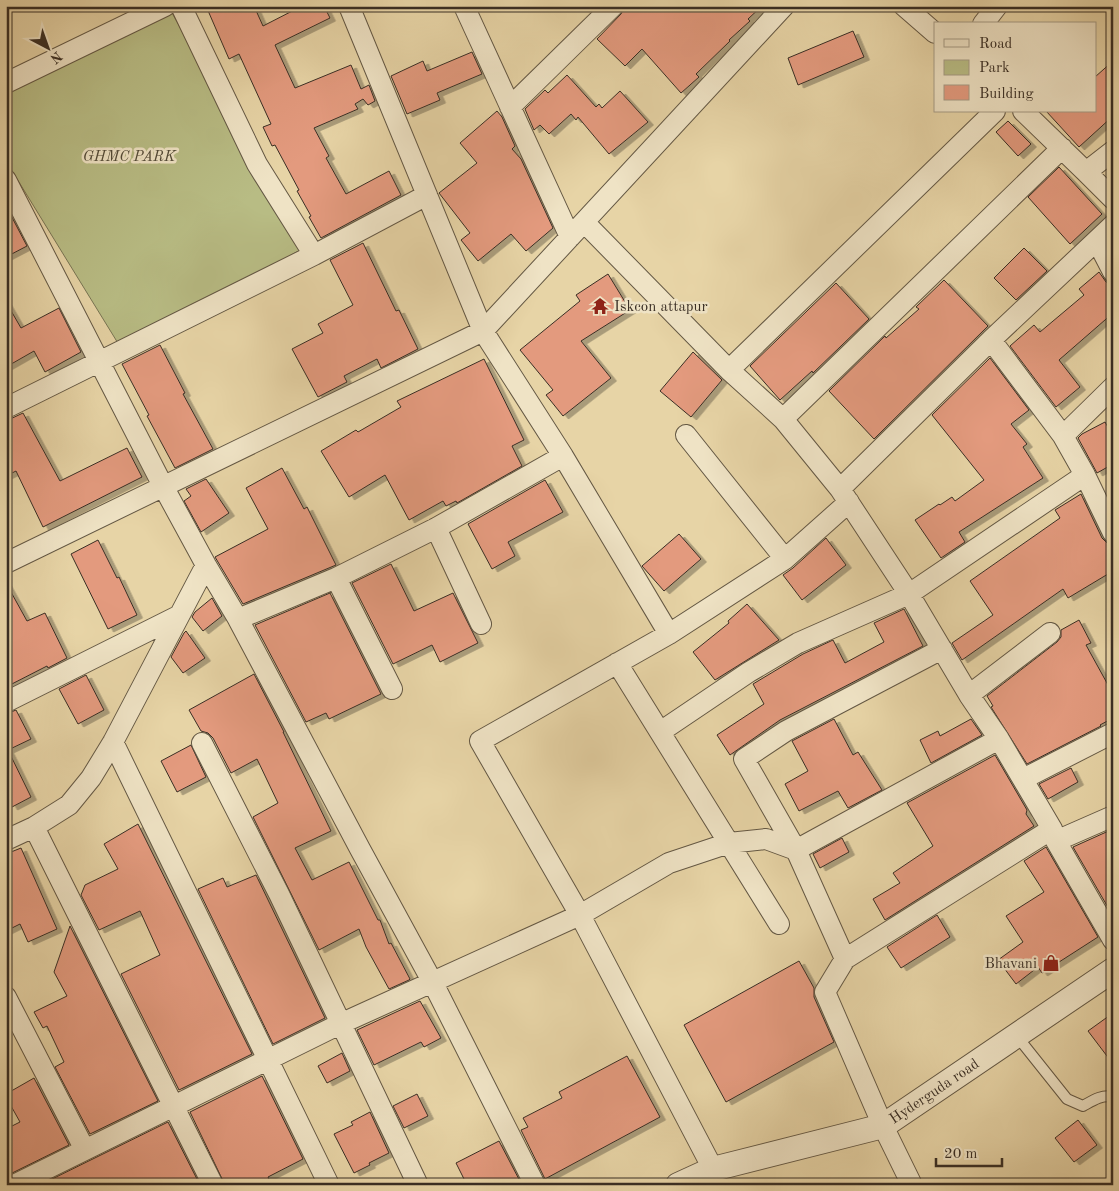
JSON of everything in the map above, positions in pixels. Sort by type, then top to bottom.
[{"type":"street","points":[[6,83],[165,6]]},
{"type":"street","points":[[181,6],[257,164],[314,255]]},
{"type":"street","points":[[349,6],[484,331],[669,634]]},
{"type":"street","points":[[464,6],[570,237]]},
{"type":"street","points":[[510,107],[613,6]]},
{"type":"street","points":[[6,563],[484,331],[784,6]]},
{"type":"street","points":[[904,6],[934,32]]},
{"type":"street","points":[[985,22],[997,6]]},
{"type":"street","points":[[729,370],[994,112]]},
{"type":"street","points":[[1024,112],[1113,199]]},
{"type":"street","points":[[783,419],[1062,148]]},
{"type":"street","points":[[1086,172],[1113,151]]},
{"type":"street","points":[[6,180],[163,486],[238,619],[433,982],[535,1185]]},
{"type":"street","points":[[6,408],[314,255],[427,195]]},
{"type":"street","points":[[584,222],[729,370],[783,419],[844,495],[909,594],[969,695],[1023,779],[1113,940]]},
{"type":"street","points":[[713,1169],[580,915],[480,741],[669,634],[785,559],[991,340],[1113,225]]},
{"type":"street","points":[[1097,241],[1113,272]]},
{"type":"street","points":[[991,340],[1063,436],[1085,475],[1113,533]]},
{"type":"street","points":[[1063,436],[1113,387]]},
{"type":"street","points":[[686,435],[785,559]]},
{"type":"street","points":[[238,619],[336,578],[436,528],[562,456]]},
{"type":"street","points":[[660,732],[749,672],[798,643],[909,594],[1085,475]]},
{"type":"street","points":[[436,528],[481,624]]},
{"type":"street","points":[[6,840],[34,827],[68,805],[91,778],[113,742],[206,565]]},
{"type":"street","points":[[336,578],[392,689]]},
{"type":"street","points":[[6,702],[178,616]]},
{"type":"street","points":[[969,695],[1050,632]]},
{"type":"street","points":[[845,958],[796,850],[744,760],[786,731],[942,649]]},
{"type":"street","points":[[617,664],[779,924]]},
{"type":"street","points":[[1023,779],[1113,733]]},
{"type":"street","points":[[14,1185],[340,1024],[580,915],[670,863],[728,843],[766,839],[796,850],[998,739]]},
{"type":"street","points":[[113,742],[329,1185]]},
{"type":"street","points":[[202,743],[279,894],[418,1185]]},
{"type":"street","points":[[912,1185],[883,1126],[825,992],[845,958],[1054,835],[1113,816]]},
{"type":"street","points":[[34,827],[214,1185]]},
{"type":"street","name":"Hyderguda road","points":[[678,1185],[713,1169],[883,1126],[1113,970]]},
{"type":"street","points":[[6,997],[86,1150]]},
{"type":"lane","points":[[1016,1035],[1067,1100],[1083,1106],[1092,1100],[1108,1096],[1113,1097]]},
{"type":"green space","name":"GHMC PARK","points":[[168,6],[305,247],[124,353],[6,161],[6,92]]},
{"type":"building","points":[[206,6],[254,6],[263,26],[302,6],[324,6],[330,18],[275,45],[295,88],[351,65],[361,89],[369,85],[375,101],[368,105],[363,99],[355,104],[358,109],[314,128],[329,156],[326,158],[346,194],[389,171],[401,195],[321,238],[297,191],[299,190],[275,145],[272,146],[263,127],[271,124],[239,54],[229,59]]},
{"type":"building","points":[[625,6],[762,6],[748,19],[750,21],[696,74],[699,77],[681,93],[642,49],[625,66],[597,39],[621,14]]},
{"type":"building","points":[[853,31],[864,57],[798,85],[788,58]]},
{"type":"building","points":[[472,52],[482,74],[437,93],[440,100],[407,114],[391,76],[423,61],[427,71]]},
{"type":"building","points":[[1113,61],[1113,116],[1079,147],[1047,112],[1096,112],[1096,76]]},
{"type":"building","points":[[567,75],[596,107],[599,104],[602,108],[620,91],[648,122],[609,154],[578,117],[576,120],[571,114],[549,134],[540,125],[534,130],[525,109],[545,90],[548,93]]},
{"type":"building","points":[[497,111],[502,117],[515,146],[512,149],[521,159],[553,228],[526,251],[511,234],[478,261],[461,240],[470,233],[439,193],[477,163],[460,143]]},
{"type":"building","points":[[1008,121],[1031,144],[1018,156],[996,132]]},
{"type":"building","points":[[1059,167],[1102,214],[1070,244],[1028,197]]},
{"type":"building","points":[[6,206],[27,246],[6,257]]},
{"type":"building","points":[[363,243],[396,311],[399,310],[418,349],[381,368],[377,359],[344,376],[347,382],[318,397],[292,349],[323,333],[318,324],[353,305],[330,260]]},
{"type":"building","points":[[1024,248],[1047,271],[1016,300],[994,278]]},
{"type":"building","points":[[1099,272],[1106,282],[1113,284],[1113,313],[1059,360],[1080,387],[1056,407],[1010,346],[1034,325],[1040,332],[1084,295],[1079,289]]},
{"type":"building","points":[[608,274],[630,310],[581,341],[611,378],[563,416],[546,395],[553,390],[520,350],[580,301],[576,295]]},
{"type":"building","points":[[944,280],[988,326],[874,439],[829,391],[885,336],[886,338],[919,309],[916,307]]},
{"type":"building","points":[[836,283],[869,319],[813,373],[812,371],[780,400],[750,366]]},
{"type":"building","points":[[6,302],[21,328],[59,308],[81,352],[45,372],[34,351],[6,367]]},
{"type":"building","points":[[160,345],[185,393],[183,394],[213,449],[175,468],[122,364]]},
{"type":"building","points":[[693,352],[722,380],[691,417],[660,391]]},
{"type":"building","points":[[990,358],[1029,410],[1011,424],[1027,444],[1023,447],[1043,478],[959,532],[965,542],[941,558],[915,520],[952,497],[955,501],[984,480],[932,415]]},
{"type":"building","points":[[484,359],[524,440],[512,446],[522,466],[457,503],[456,501],[446,506],[443,501],[409,520],[385,475],[349,497],[321,451],[356,430],[358,432],[401,407],[397,401]]},
{"type":"building","points":[[23,413],[60,481],[127,448],[142,477],[43,527],[16,471],[6,476],[6,421]]},
{"type":"building","points":[[1105,422],[1113,436],[1113,464],[1097,473],[1078,438]]},
{"type":"building","points":[[282,468],[304,509],[307,507],[336,565],[243,604],[215,557],[268,529],[246,488]]},
{"type":"building","points":[[206,479],[229,513],[201,532],[184,501],[191,496],[186,489]]},
{"type":"building","points":[[545,480],[563,512],[508,542],[515,556],[492,569],[468,524]]},
{"type":"building","points":[[1081,494],[1102,538],[1107,543],[1113,545],[1113,571],[1068,598],[1063,589],[962,660],[952,643],[993,615],[970,581],[1060,518],[1055,510]]},
{"type":"building","points":[[679,534],[701,559],[664,591],[642,566]]},
{"type":"building","points":[[826,538],[846,565],[802,600],[783,575]]},
{"type":"building","points":[[98,540],[117,578],[119,577],[137,615],[108,629],[71,554]]},
{"type":"building","points":[[391,564],[414,611],[453,593],[478,643],[440,662],[432,645],[393,664],[352,583]]},
{"type":"building","points":[[6,583],[27,621],[45,613],[67,658],[6,687]]},
{"type":"building","points":[[330,593],[381,694],[329,719],[326,713],[306,722],[255,625]]},
{"type":"building","points":[[212,598],[222,616],[203,631],[192,617],[195,612]]},
{"type":"building","points":[[747,604],[779,640],[715,680],[693,652],[729,623],[728,621]]},
{"type":"building","points":[[904,609],[923,646],[780,720],[730,755],[717,735],[764,704],[753,684],[803,654],[833,640],[845,663],[884,642],[874,623]]},
{"type":"building","points":[[1079,620],[1091,643],[1086,645],[1113,694],[1113,718],[1027,764],[991,707],[993,706],[987,696],[1057,642],[1061,637],[1061,630]]},
{"type":"building","points":[[186,631],[205,658],[183,673],[171,657]]},
{"type":"building","points":[[254,674],[331,831],[295,848],[312,880],[349,862],[378,920],[380,920],[389,944],[391,943],[409,980],[389,989],[366,947],[359,929],[319,950],[253,817],[278,803],[257,759],[231,773],[213,738],[208,733],[201,731],[189,710]]},
{"type":"building","points":[[86,675],[104,710],[78,724],[59,689]]},
{"type":"building","points":[[16,710],[31,739],[8,750],[31,797],[12,807],[6,796],[6,714]]},
{"type":"building","points":[[834,719],[853,755],[858,752],[882,790],[848,808],[838,791],[799,811],[785,784],[808,771],[792,741]]},
{"type":"building","points":[[971,719],[982,735],[931,763],[920,740],[938,731],[940,736]]},
{"type":"building","points":[[191,745],[206,777],[177,792],[161,761]]},
{"type":"building","points":[[995,755],[1027,810],[1026,814],[1034,826],[885,920],[873,899],[900,883],[893,873],[933,846],[907,803]]},
{"type":"building","points":[[1071,768],[1078,782],[1048,799],[1039,784]]},
{"type":"building","points":[[138,824],[252,1054],[179,1090],[121,974],[160,955],[140,911],[99,930],[81,895],[85,885],[118,869],[104,844]]},
{"type":"building","points":[[1113,829],[1113,916],[1073,847]]},
{"type":"building","points":[[842,838],[849,852],[820,868],[813,854]]},
{"type":"building","points":[[1046,847],[1098,937],[1042,973],[1038,967],[1016,984],[998,960],[1023,942],[1006,916],[1044,892],[1024,861]]},
{"type":"building","points":[[21,848],[57,929],[28,942],[20,924],[6,931],[6,854]]},
{"type":"building","points":[[256,875],[325,1018],[273,1044],[198,889],[223,878],[227,887]]},
{"type":"building","points":[[937,915],[950,937],[901,968],[887,947]]},
{"type":"building","points":[[70,926],[158,1101],[90,1134],[55,1067],[64,1062],[47,1026],[43,1028],[34,1012],[67,996],[54,972]]},
{"type":"building","points":[[799,961],[814,988],[814,997],[834,1042],[726,1102],[684,1025]]},
{"type":"building","points":[[420,1001],[441,1038],[424,1047],[421,1042],[374,1065],[357,1030]]},
{"type":"building","points":[[1113,1013],[1113,1064],[1088,1031]]},
{"type":"building","points":[[342,1053],[350,1071],[327,1083],[318,1066]]},
{"type":"building","points":[[627,1056],[660,1117],[545,1179],[521,1130],[528,1127],[523,1118],[562,1098],[559,1092]]},
{"type":"building","points":[[262,1076],[303,1159],[268,1177],[269,1179],[260,1185],[225,1185],[190,1112]]},
{"type":"building","points":[[34,1078],[69,1145],[6,1176],[6,1129],[20,1122],[6,1094]]},
{"type":"building","points":[[417,1094],[428,1116],[404,1128],[393,1106]]},
{"type":"building","points":[[370,1112],[389,1153],[354,1173],[334,1134],[353,1125],[351,1122]]},
{"type":"building","points":[[1078,1120],[1097,1145],[1074,1162],[1055,1138]]},
{"type":"building","points":[[168,1122],[200,1185],[45,1185],[44,1183]]},
{"type":"building","points":[[499,1141],[522,1185],[467,1185],[456,1163]]},
{"type":"place","name":"Iskcon attapur","points":[[600,306]]},
{"type":"place","name":"Bhavani","points":[[1051,963]]}]
